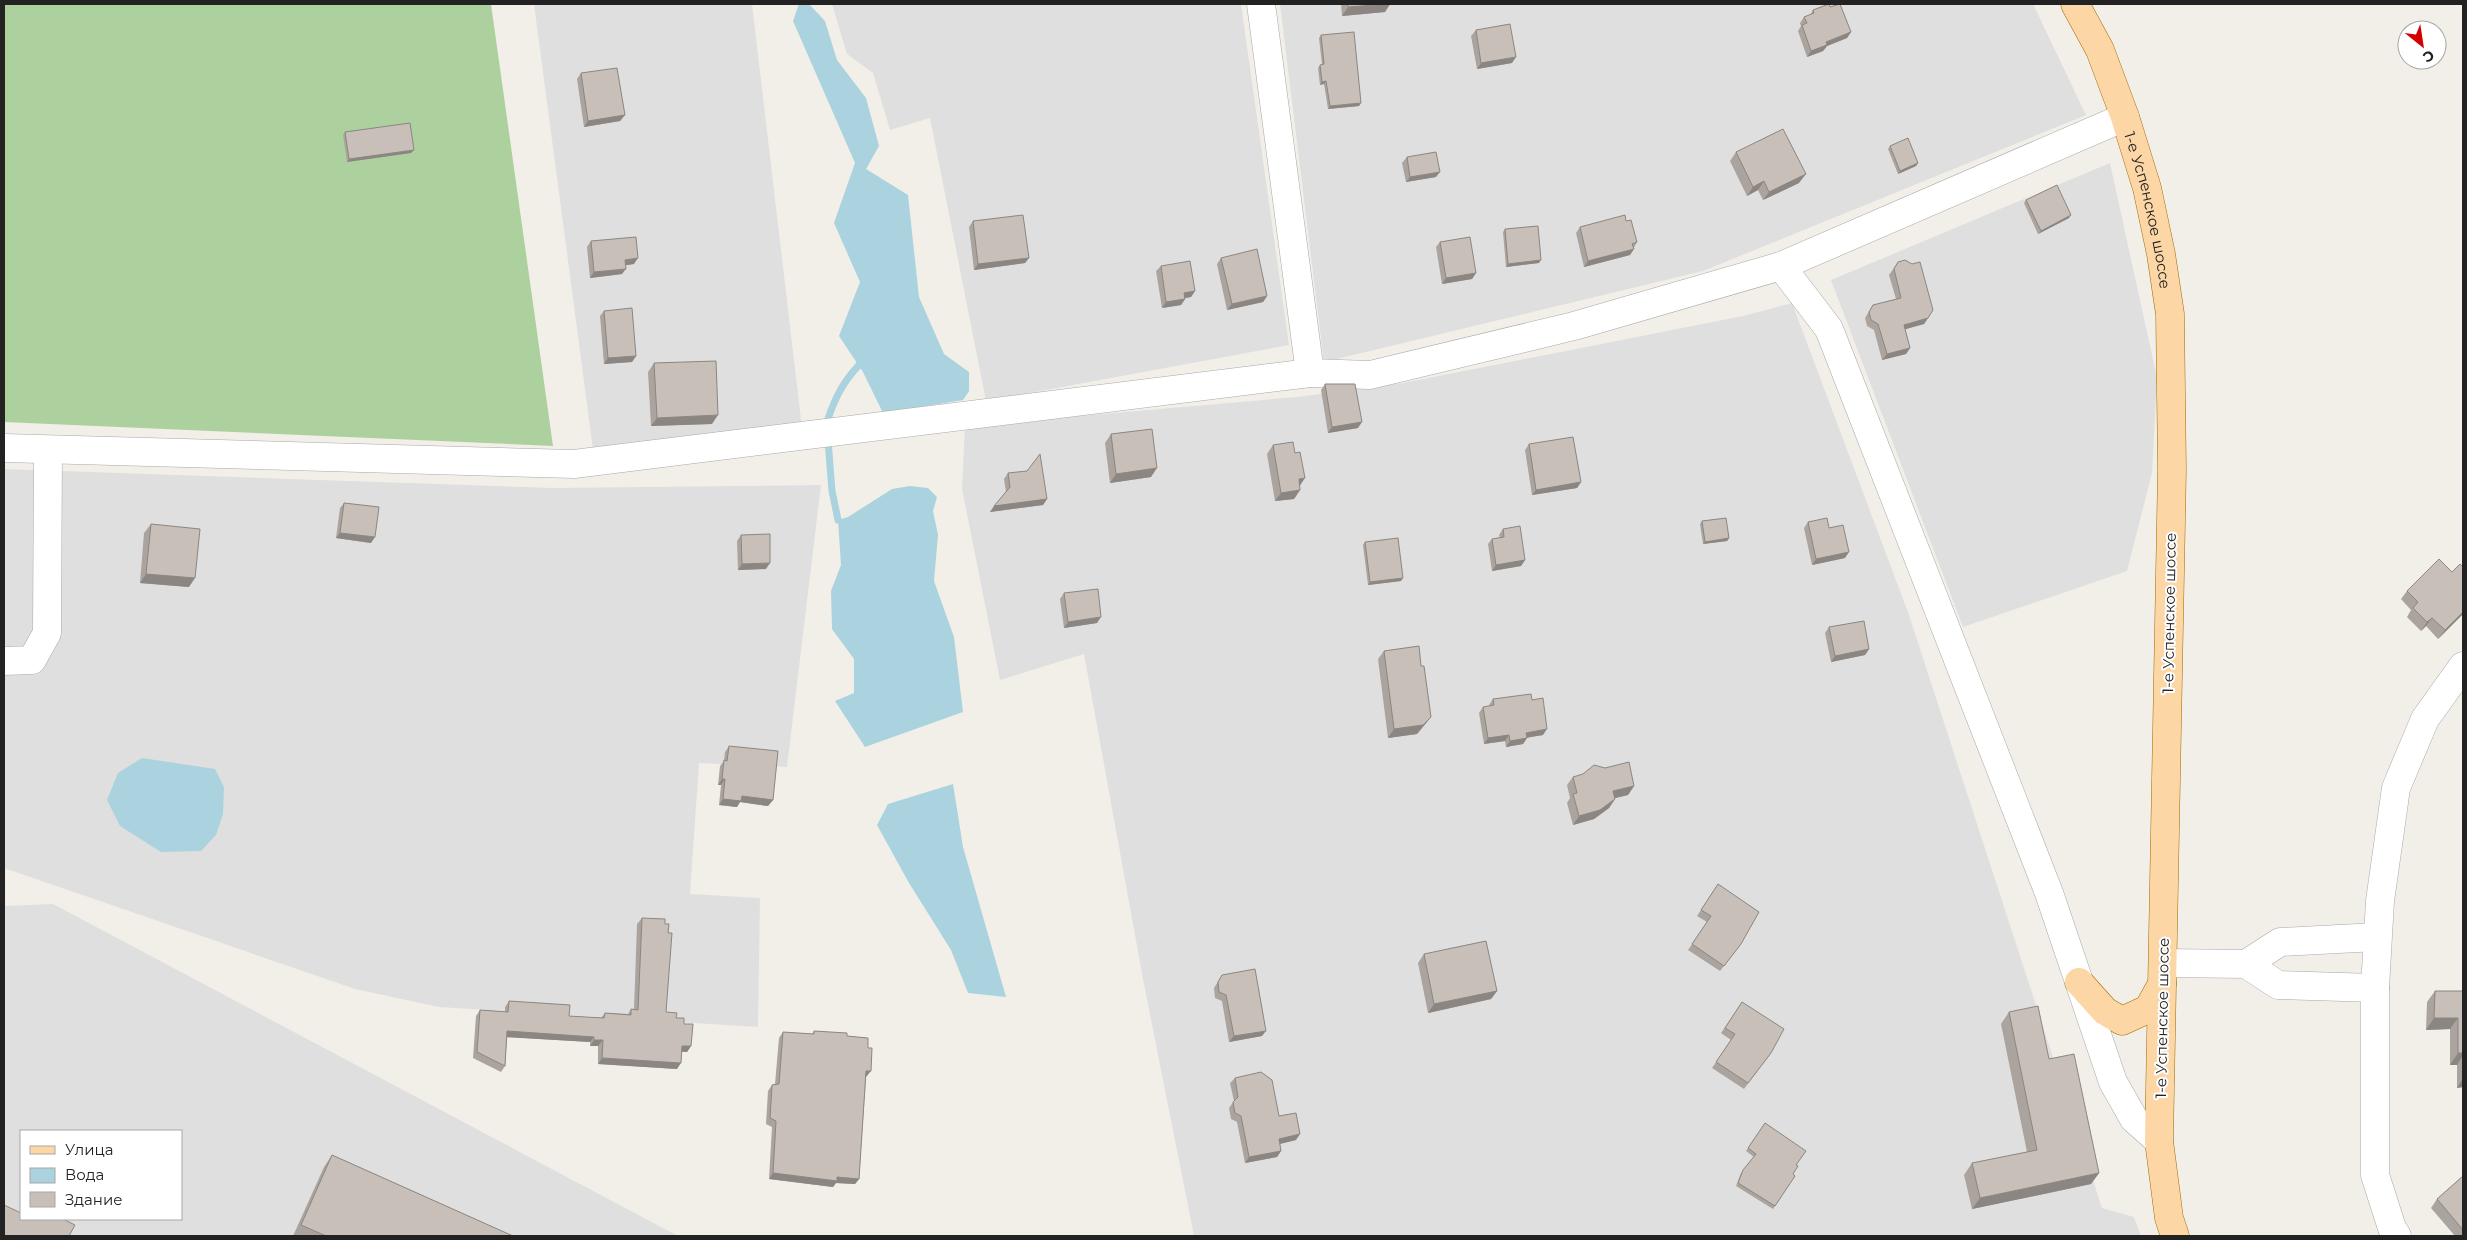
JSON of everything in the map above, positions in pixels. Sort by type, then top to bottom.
[{"type":"main road","name":"1-е Успенское шоссе","points":[[2075,4],[2100,50],[2125,117],[2147,188],[2161,254],[2170,314],[2172,470],[2159,1141],[2169,1218],[2175,1236]]},
{"type":"main road","points":[[2079,982],[2105,1011],[2122,1021],[2148,1009],[2162,974]]},
{"type":"street","points":[[1261,4],[1310,373]]},
{"type":"street","points":[[4,448],[574,464],[1310,373],[1370,375],[1574,326],[1781,266],[2125,117]]},
{"type":"street","points":[[1781,266],[1829,329],[2049,893],[2113,1082],[2134,1118],[2159,1141]]},
{"type":"street","points":[[4,661],[32,660],[47,633],[48,450]]},
{"type":"street","points":[[2397,1236],[2392,1228],[2375,1175],[2375,988],[2380,901],[2396,788],[2425,719],[2463,666]]},
{"type":"street","points":[[2162,974],[2246,964],[2280,942],[2377,937]]},
{"type":"street","points":[[2246,964],[2278,985],[2375,988]]},
{"type":"shaded area","points":[[534,4],[752,4],[802,428],[594,457]]},
{"type":"shaded area","points":[[832,4],[1241,4],[1289,345],[986,401],[930,118],[890,130],[873,73],[847,54]]},
{"type":"shaded area","points":[[1280,4],[2033,4],[2086,115],[1703,271],[1324,362]]},
{"type":"shaded area","points":[[2110,163],[2157,378],[2152,473],[2127,571],[1963,627],[1831,280]]},
{"type":"shaded area","points":[[1792,303],[1909,615],[2102,1208],[2134,1217],[2141,1236],[1194,1236],[1143,979],[1084,654],[1000,680],[962,489],[965,426],[1297,397],[1403,383],[1743,316]]},
{"type":"shaded area","points":[[4,469],[553,488],[821,485],[787,767],[699,763],[690,894],[760,898],[758,1027],[439,1007],[355,989],[4,868]]},
{"type":"shaded area","points":[[53,904],[678,1236],[4,1236],[4,906]]},
{"type":"green space","points":[[4,4],[491,4],[553,446],[4,422]]},
{"type":"water","points":[[799,4],[809,4],[825,21],[837,60],[866,98],[879,146],[866,169],[908,195],[919,297],[944,354],[969,372],[969,391],[963,400],[883,413],[863,372],[839,336],[860,282],[834,223],[855,163],[793,21]]},
{"type":"water","points":[[910,486],[928,488],[937,497],[933,511],[938,535],[934,581],[954,637],[963,712],[865,747],[835,701],[854,693],[854,659],[832,629],[831,591],[841,565],[838,520],[848,517],[892,489]]},
{"type":"water","points":[[142,758],[215,769],[224,787],[223,814],[216,835],[201,851],[161,852],[120,826],[107,800],[118,773]]},
{"type":"water","points":[[953,784],[963,847],[1006,997],[968,993],[951,950],[909,883],[877,825],[888,804]]},
{"type":"building","points":[[1348,4],[1387,4],[1348,7]]},
{"type":"building","points":[[1829,4],[1830,7],[1840,4],[1851,32],[1826,42],[1827,45],[1811,51],[1802,25],[1807,23],[1804,17],[1814,13],[1813,10]]},
{"type":"building","points":[[1510,24],[1516,57],[1481,63],[1476,30]]},
{"type":"building","points":[[1354,32],[1361,103],[1330,106],[1326,81],[1322,82],[1320,65],[1324,64],[1321,35]]},
{"type":"building","points":[[617,68],[625,115],[588,121],[581,73]]},
{"type":"building","points":[[410,123],[414,150],[349,159],[345,132]]},
{"type":"building","points":[[1783,129],[1806,174],[1769,192],[1764,181],[1753,187],[1736,152]]},
{"type":"building","points":[[1908,138],[1918,163],[1900,171],[1890,146]]},
{"type":"building","points":[[1436,152],[1440,172],[1410,177],[1407,157]]},
{"type":"building","points":[[2057,185],[2071,215],[2041,231],[2026,200]]},
{"type":"building","points":[[1023,215],[1029,258],[978,264],[973,221]]},
{"type":"building","points":[[1625,215],[1626,221],[1631,220],[1637,242],[1632,244],[1634,249],[1588,261],[1580,227]]},
{"type":"building","points":[[1538,226],[1541,260],[1508,264],[1505,229]]},
{"type":"building","points":[[636,237],[638,258],[625,260],[626,269],[594,272],[591,241]]},
{"type":"building","points":[[1470,237],[1476,273],[1446,278],[1440,242]]},
{"type":"building","points":[[1257,249],[1267,296],[1232,304],[1221,258]]},
{"type":"building","points":[[1905,260],[1912,264],[1920,262],[1933,310],[1928,318],[1904,325],[1910,348],[1887,354],[1878,324],[1871,320],[1869,312],[1873,305],[1901,298],[1894,269],[1898,262]]},
{"type":"building","points":[[1190,261],[1195,291],[1184,293],[1185,299],[1166,302],[1161,266]]},
{"type":"building","points":[[632,308],[636,356],[608,358],[604,311]]},
{"type":"building","points":[[716,361],[718,415],[657,418],[654,363]]},
{"type":"building","points":[[1325,384],[1355,384],[1362,422],[1332,427]]},
{"type":"building","points":[[1152,429],[1157,468],[1116,474],[1111,434]]},
{"type":"building","points":[[1573,437],[1581,482],[1536,490],[1529,444]]},
{"type":"building","points":[[1293,442],[1295,453],[1300,452],[1305,478],[1299,479],[1300,490],[1281,493],[1273,445]]},
{"type":"building","points":[[1040,454],[1047,499],[994,506],[1010,487],[1008,473],[1027,471]]},
{"type":"building","points":[[344,503],[379,507],[375,537],[340,533]]},
{"type":"building","points":[[1726,518],[1729,538],[1705,542],[1702,521]]},
{"type":"building","points":[[1827,518],[1829,528],[1843,525],[1849,552],[1816,559],[1808,522]]},
{"type":"building","points":[[151,524],[200,529],[195,578],[146,574]]},
{"type":"building","points":[[1520,526],[1525,560],[1496,565],[1492,539],[1504,537],[1503,529]]},
{"type":"building","points":[[770,534],[770,563],[742,564],[741,535]]},
{"type":"building","points":[[1398,538],[1403,578],[1370,582],[1365,542]]},
{"type":"building","points":[[2439,559],[2452,572],[2460,564],[2463,567],[2463,612],[2445,630],[2432,618],[2427,622],[2413,608],[2418,602],[2407,591]]},
{"type":"building","points":[[1098,589],[1101,617],[1068,622],[1064,593]]},
{"type":"building","points":[[1864,621],[1869,649],[1835,656],[1829,627]]},
{"type":"building","points":[[1419,646],[1421,666],[1424,666],[1431,717],[1423,725],[1394,729],[1384,651]]},
{"type":"building","points":[[1531,694],[1532,700],[1543,698],[1547,729],[1526,733],[1527,738],[1510,741],[1509,735],[1488,738],[1483,707],[1494,705],[1493,699]]},
{"type":"building","points":[[729,746],[778,751],[773,800],[742,796],[741,801],[723,799],[725,779],[722,779],[724,760],[727,761]]},
{"type":"building","points":[[1629,762],[1634,786],[1613,791],[1615,799],[1600,810],[1579,816],[1573,794],[1577,793],[1573,777],[1583,774],[1594,765],[1605,768]]},
{"type":"building","points":[[1718,884],[1759,912],[1741,944],[1724,966],[1692,944],[1711,916],[1701,910]]},
{"type":"building","points":[[642,918],[665,919],[665,924],[669,924],[668,933],[672,933],[666,1012],[677,1013],[676,1018],[684,1018],[684,1024],[693,1024],[691,1046],[682,1046],[681,1063],[602,1058],[603,1040],[594,1040],[594,1037],[507,1031],[505,1066],[477,1052],[480,1010],[508,1012],[509,1001],[570,1005],[569,1016],[604,1018],[605,1013],[631,1015],[631,1009],[638,1010]]},
{"type":"building","points":[[1486,941],[1497,991],[1434,1004],[1424,954]]},
{"type":"building","points":[[1255,969],[1266,1031],[1234,1036],[1226,995],[1219,992],[1218,982],[1222,975]]},
{"type":"building","points":[[2435,991],[2463,991],[2463,1053],[2458,1053],[2458,1018],[2434,1018]]},
{"type":"building","points":[[1742,1002],[1784,1029],[1771,1053],[1748,1083],[1716,1062],[1735,1034],[1725,1028]]},
{"type":"building","points":[[2038,1006],[2049,1059],[2074,1054],[2099,1173],[1980,1198],[1972,1163],[2037,1150],[2009,1012]]},
{"type":"building","points":[[814,1031],[847,1033],[847,1036],[868,1038],[868,1048],[872,1048],[871,1071],[866,1071],[859,1179],[837,1177],[837,1181],[773,1173],[776,1121],[770,1118],[772,1085],[779,1084],[783,1032],[814,1034]]},
{"type":"building","points":[[1261,1072],[1272,1080],[1279,1116],[1296,1113],[1300,1134],[1279,1139],[1281,1151],[1249,1157],[1241,1116],[1235,1113],[1233,1102],[1238,1097],[1235,1078]]},
{"type":"building","points":[[1765,1123],[1806,1151],[1796,1165],[1798,1166],[1793,1174],[1795,1176],[1775,1206],[1738,1183],[1743,1170],[1756,1154],[1748,1148]]},
{"type":"building","points":[[332,1155],[513,1236],[326,1236],[301,1225]]},
{"type":"building","points":[[2463,1176],[2463,1230],[2437,1199]]},
{"type":"building","points":[[4,1205],[20,1213],[20,1220],[65,1220],[75,1225],[69,1236],[4,1236]]},
{"type":"waterway","points":[[828,419],[840,390],[859,365]]},
{"type":"waterway","points":[[828,440],[832,491],[838,520]]}]
